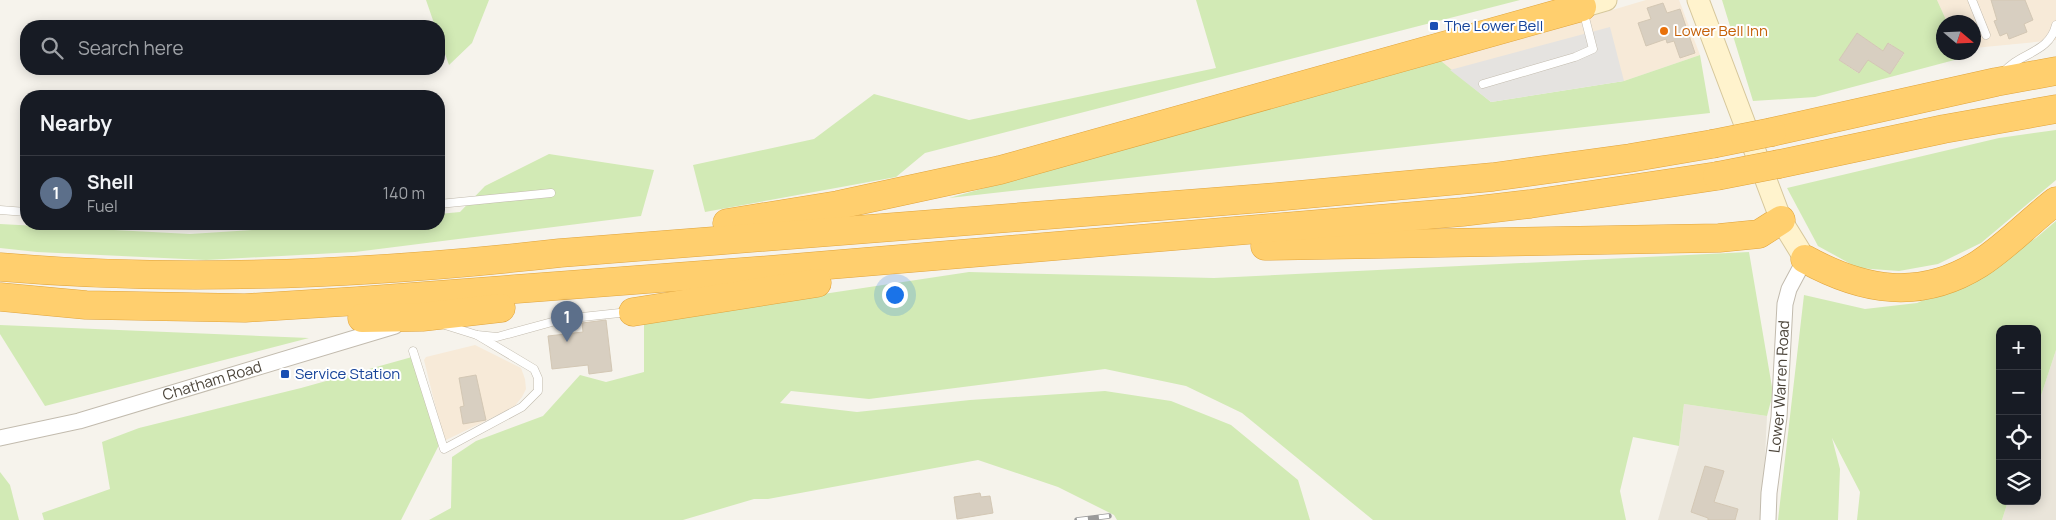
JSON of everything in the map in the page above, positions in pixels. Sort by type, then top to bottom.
[{"type":"highway","points":[[560,253],[598,237],[750,220],[838,206],[1000,170],[1594,3]]},
{"type":"highway","points":[[0,266],[119,274],[242,274],[381,270],[560,253],[1264,198],[1493,177],[1630,158],[1712,144],[1996,82],[2056,71]]},
{"type":"highway","points":[[0,297],[86,305],[245,308],[358,302],[1046,247],[1530,204],[1717,176],[1944,129],[2056,109]]},
{"type":"highway","points":[[1805,259],[1831,274],[1879,288],[1922,286],[1947,279],[1978,264],[2008,242],[2056,201]]},
{"type":"highway","points":[[1176,236],[1218,246],[1719,238],[1759,234],[1781,220]]},
{"type":"highway","points":[[633,312],[1046,247]]},
{"type":"highway","points":[[138,306],[184,321],[422,317],[685,289],[781,269]]},
{"type":"street","points":[[1698,0],[1781,220],[1805,259]]},
{"type":"street","name":"Lower Warren Road","points":[[1768,520],[1769,492],[1779,417],[1785,304],[1789,290],[1805,259]]},
{"type":"street","name":"Chatham Road","points":[[0,438],[79,421],[422,317]]},
{"type":"lane","points":[[1972,0],[1986,35]]},
{"type":"lane","points":[[1483,84],[1575,57],[1593,49],[1594,3]]},
{"type":"lane","points":[[1996,82],[2009,65],[2035,52],[2048,42],[2054,34],[2056,25]]},
{"type":"lane","points":[[445,203],[551,193]]},
{"type":"lane","points":[[0,210],[20,212]]},
{"type":"lane","points":[[422,317],[477,335],[497,337],[564,319],[633,312]]},
{"type":"lane","points":[[413,351],[444,449],[522,407],[538,391],[538,378],[534,369],[477,335]]},
{"type":"shaded area","points":[[1646,0],[1679,0],[1700,55],[1624,81],[1450,70],[1441,61]]},
{"type":"shaded area","points":[[1937,0],[2056,0],[2056,40],[1981,47],[1981,15],[1944,15]]},
{"type":"shaded area","points":[[1610,27],[1624,81],[1491,102],[1450,70]]},
{"type":"shaded area","points":[[475,345],[521,368],[526,389],[514,407],[444,441],[424,360],[426,357]]},
{"type":"shaded area","points":[[2056,350],[2056,520],[2002,520],[2007,505],[2041,505],[2041,396]]},
{"type":"shaded area","points":[[1684,404],[1767,416],[1762,520],[1735,520],[1738,509],[1714,502],[1724,471],[1705,466],[1691,512],[1708,518],[1708,520],[1658,520],[1679,446]]},
{"type":"green space","points":[[426,0],[489,0],[472,43],[449,65],[445,54],[445,20],[433,20]]},
{"type":"green space","points":[[1196,0],[1520,0],[925,153],[896,177],[705,212],[693,165],[814,139],[874,94],[969,120],[1216,68]]},
{"type":"green space","points":[[1722,0],[1937,0],[1944,15],[1936,15],[1936,60],[1954,60],[1815,97],[1753,101]],"holes":[[[1857,33],[1883,51],[1889,43],[1904,54],[1890,74],[1868,60],[1858,73],[1839,60]]]},
{"type":"green space","points":[[1700,55],[1710,113],[949,198],[1441,61],[1491,102],[1624,81]]},
{"type":"green space","points":[[2056,130],[2056,180],[1981,243],[1938,264],[1899,271],[1858,268],[1818,246],[1787,188],[1999,138]]},
{"type":"green space","points":[[549,154],[654,170],[641,216],[355,252],[206,260],[37,252],[0,248],[0,224],[20,225],[20,230],[114,230],[190,234],[252,230],[445,230],[445,213],[460,212],[485,186]]},
{"type":"green space","points":[[2056,221],[2056,350],[2041,396],[2041,325],[1996,325],[1996,505],[2007,505],[2002,520],[1857,520],[1860,492],[1832,438],[1840,469],[1838,520],[1778,520],[1804,295],[1865,309],[1917,303],[1978,276],[2036,238]]},
{"type":"green space","points":[[1749,252],[1773,393],[1767,416],[1684,404],[1679,446],[1633,437],[1620,491],[1626,520],[1373,520],[1242,413],[1186,386],[1105,369],[869,399],[791,391],[780,403],[857,412],[970,400],[1105,391],[1171,401],[1231,425],[1298,480],[1310,520],[1117,520],[1114,515],[1058,487],[978,460],[768,499],[754,499],[683,520],[429,520],[451,508],[452,457],[476,441],[543,416],[580,375],[606,382],[644,372],[644,321],[969,272],[1214,278]]},
{"type":"green space","points":[[0,325],[309,338],[45,406],[0,334]]},
{"type":"green space","points":[[412,357],[439,445],[401,520],[44,520],[42,513],[110,489],[102,442],[139,428],[301,388]]},
{"type":"green space","points":[[0,472],[10,485],[19,520],[0,520]]},
{"type":"building","points":[[1991,0],[2025,0],[2033,20],[2024,24],[2027,32],[2009,39],[2007,33],[2000,36],[1994,21],[1997,20]]},
{"type":"building","name":"Lower Bell Inn","points":[[1663,3],[1667,13],[1680,9],[1695,53],[1680,58],[1674,41],[1667,43],[1666,39],[1646,46],[1638,23],[1651,19],[1647,8]]},
{"type":"building","points":[[1857,33],[1883,51],[1888,43],[1904,53],[1890,74],[1868,60],[1859,73],[1839,60]]},
{"type":"building","points":[[606,320],[612,371],[589,374],[588,365],[552,369],[548,336],[583,332],[582,323]]},
{"type":"building","points":[[476,375],[486,420],[463,424],[460,407],[464,406],[459,378]]},
{"type":"building","points":[[1705,466],[1724,471],[1714,502],[1738,509],[1735,520],[1708,520],[1708,518],[1691,512]]},
{"type":"building","points":[[980,493],[981,497],[990,496],[993,513],[957,519],[954,497]]},
{"type":"railway","points":[[1077,520],[1109,516]]},
{"type":"place","name":"The Lower Bell","points":[[1434,26]]},
{"type":"place","name":"Lower Bell Inn","points":[[1664,31]]},
{"type":"place","name":"Shell","points":[[567,342]]},
{"type":"place","name":"Service Station","points":[[285,374]]}]
